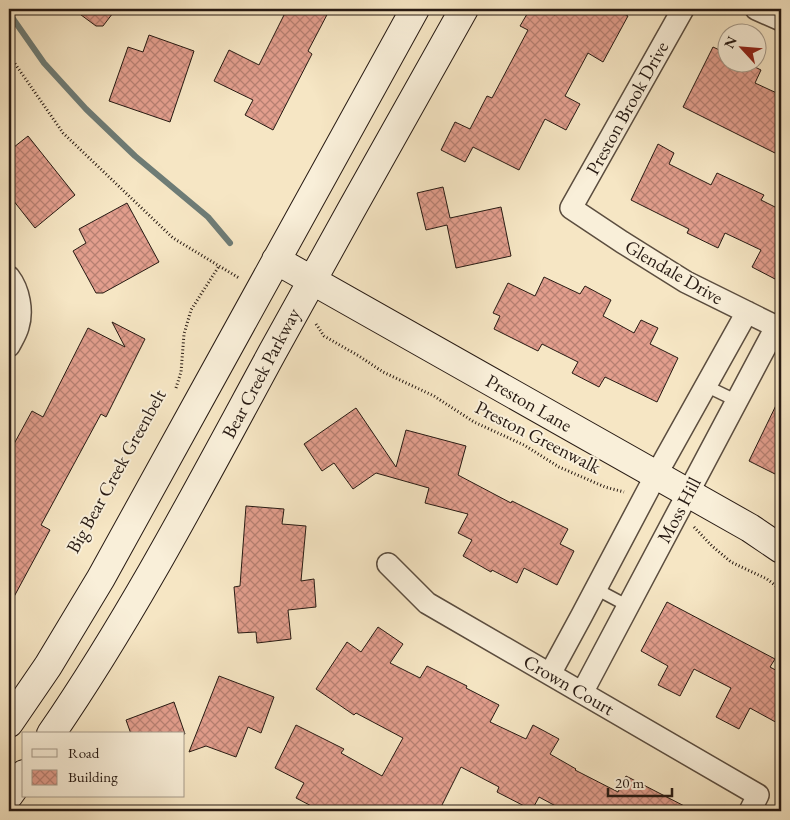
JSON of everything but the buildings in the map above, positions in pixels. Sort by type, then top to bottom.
[{"type":"main road","points":[[9,723],[48,666],[101,578],[415,9]]},
{"type":"main road","name":"Bear Creek Parkway","points":[[52,732],[83,688],[137,599],[312,280],[464,9]]},
{"type":"main road","name":"Preston Lane","points":[[276,260],[656,475],[682,505],[750,528],[781,549]]},
{"type":"main road","points":[[9,795],[22,777]]},
{"type":"street","name":"Preston Brook Drive","points":[[571,208],[684,9]]},
{"type":"street","points":[[756,9],[781,20]]},
{"type":"street","name":"Glendale Drive","points":[[571,208],[686,282],[779,328]]},
{"type":"street","points":[[9,277],[19,298],[20,313],[18,327],[9,346]]},
{"type":"street","name":"Moss Hill","points":[[550,674],[656,475],[747,312]]},
{"type":"street","name":"Moss Hill","points":[[582,693],[737,401],[779,328]]},
{"type":"street","name":"Crown Court","points":[[388,564],[427,603],[582,693],[754,803]]},
{"type":"lane","points":[[706,386],[737,401]]},
{"type":"lane","points":[[596,589],[628,606]]},
{"type":"path","points":[[9,55],[63,134],[173,238],[243,280]]},
{"type":"path","name":"Big Bear Creek Greenbelt","points":[[175,391],[181,372],[184,334],[191,310],[219,266]]},
{"type":"path","name":"Preston Greenwalk","points":[[311,317],[324,336],[383,372],[434,396],[474,422],[524,446],[566,471],[606,487],[633,494],[643,500]]},
{"type":"path","points":[[682,505],[692,525],[712,546],[731,562],[767,579],[781,590]]},
{"type":"waterway","points":[[9,13],[44,63],[86,109],[135,156],[208,217],[230,243]]}]
